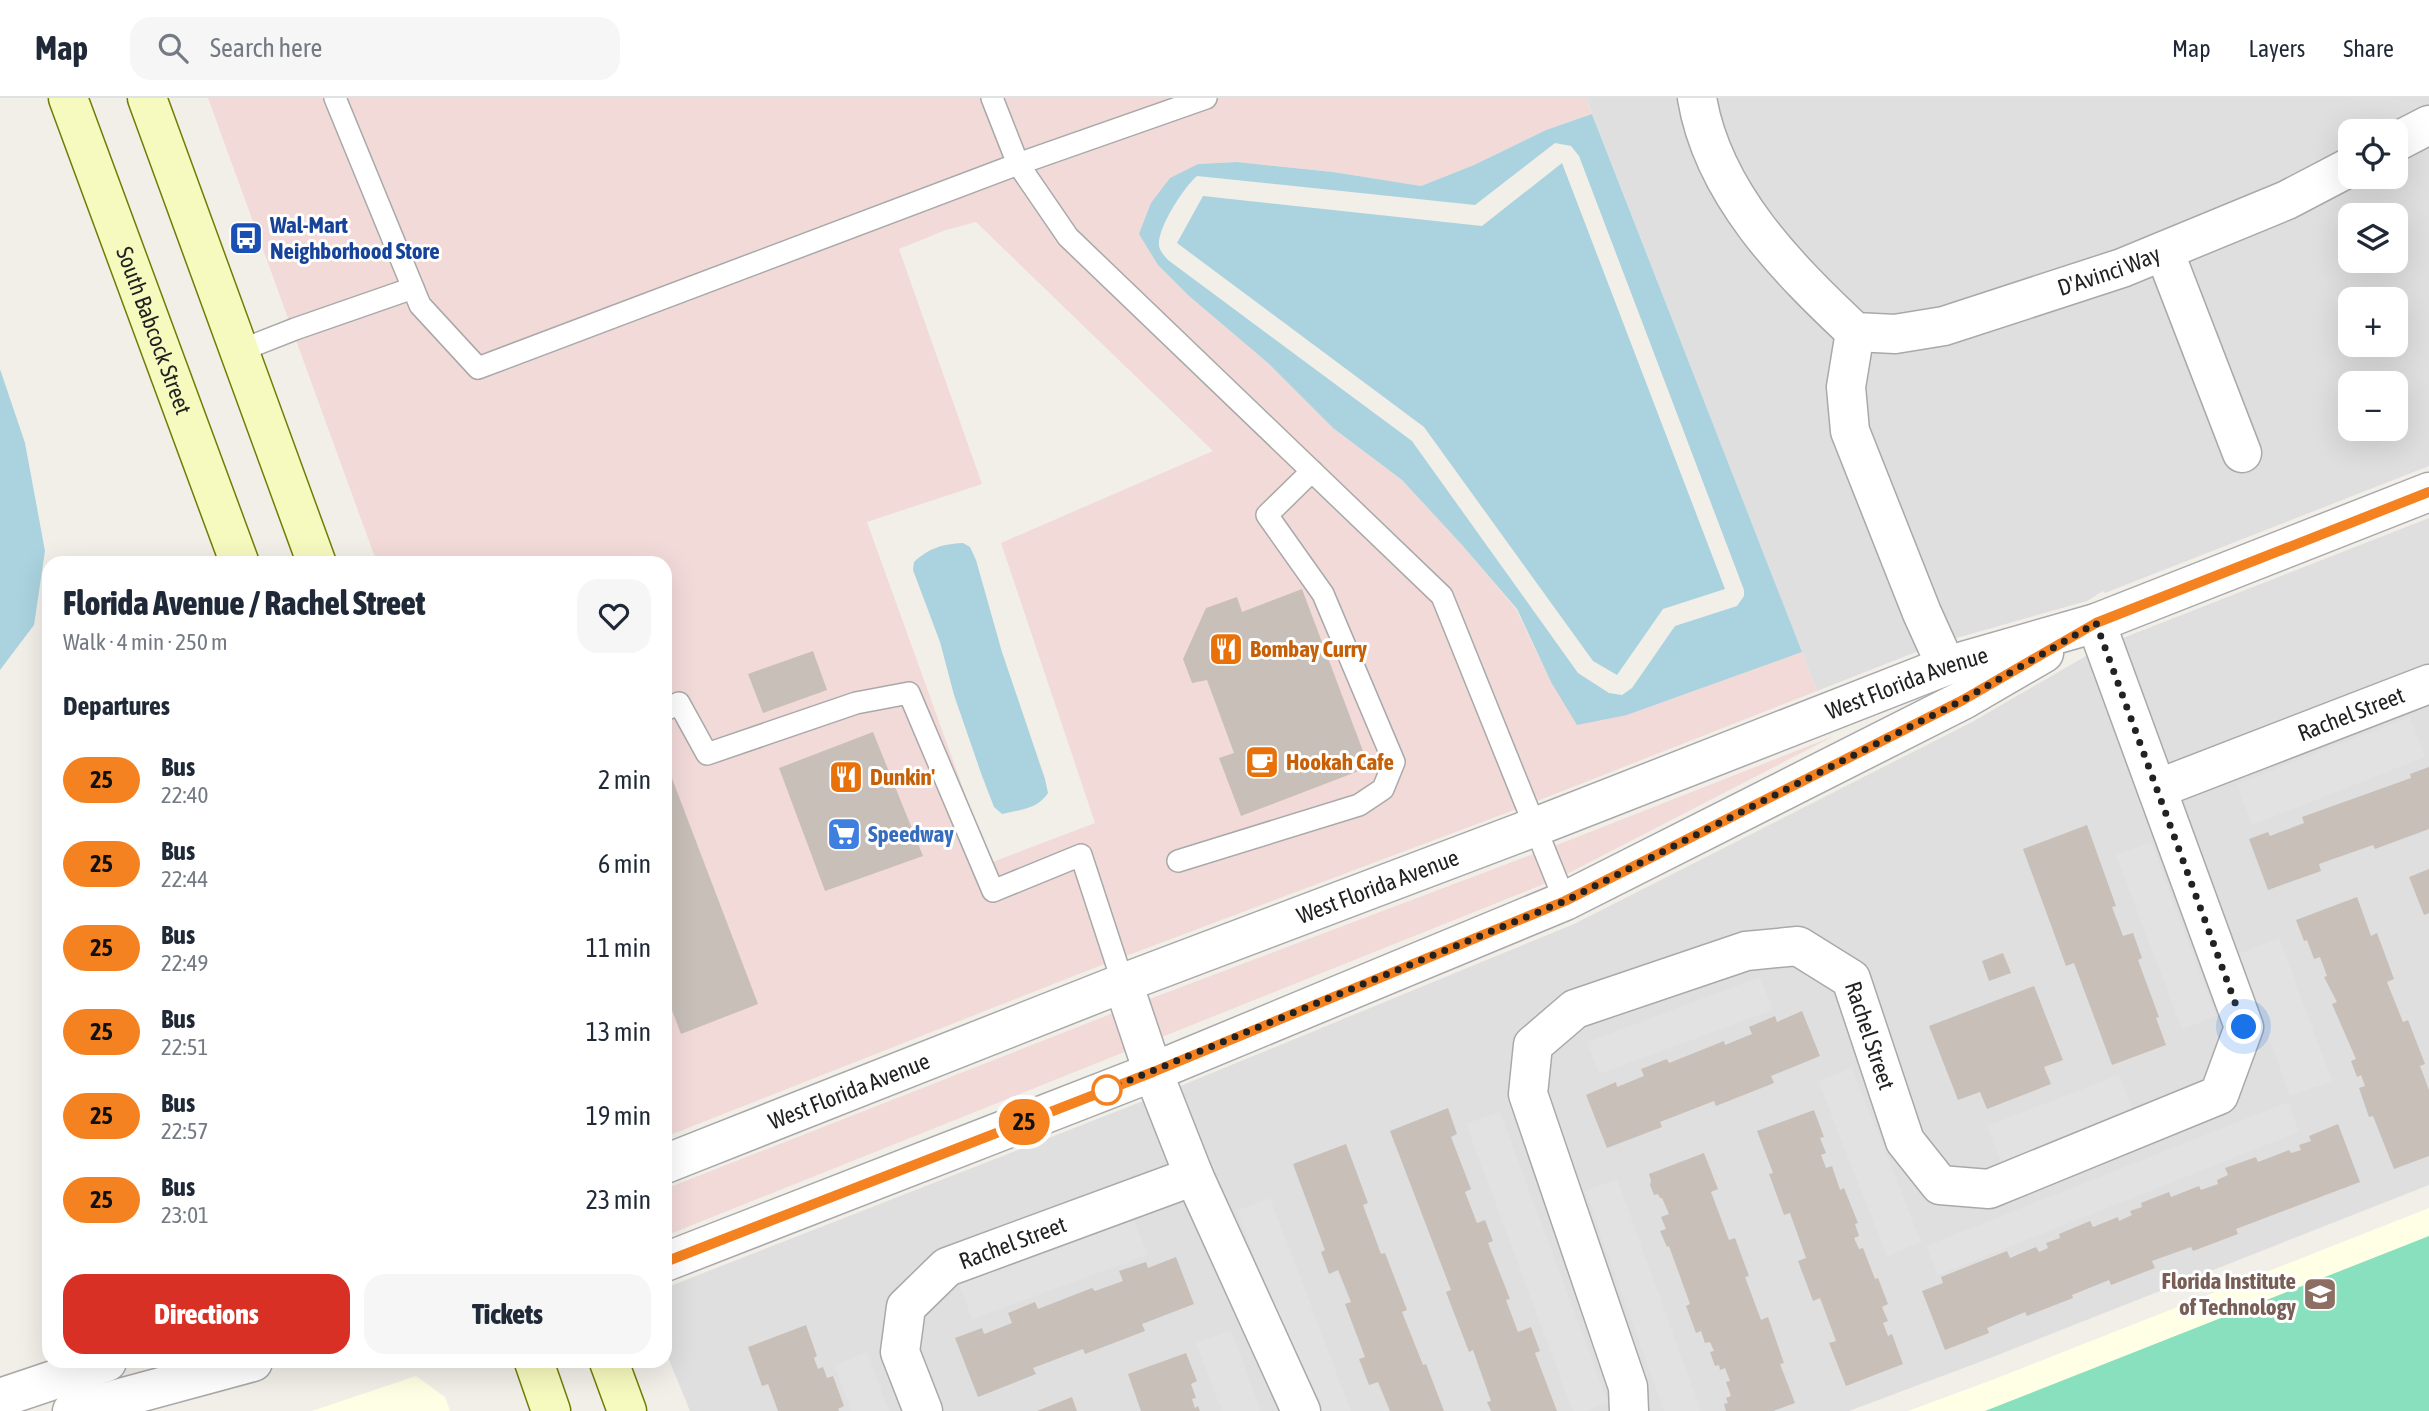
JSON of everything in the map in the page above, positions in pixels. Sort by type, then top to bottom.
[{"type":"main road","name":"South Babcock Street","points":[[68,98],[237,556]]},
{"type":"main road","points":[[148,98],[314,556]]},
{"type":"main road","points":[[536,1368],[551,1411]]},
{"type":"main road","points":[[610,1368],[627,1411]]},
{"type":"street","points":[[1697,98],[1700,121],[1715,157],[1740,203],[1776,254],[1855,332],[1846,387],[1850,431],[1922,613],[1946,666]]},
{"type":"street","points":[[2408,136],[2429,125]]},
{"type":"street","name":"D'Avinci Way","points":[[1855,332],[1895,334],[1944,326],[2122,268],[2287,200],[2338,173]]},
{"type":"street","points":[[2164,251],[2242,453]]},
{"type":"street","name":"West Florida Avenue","points":[[672,1161],[1123,983],[1535,827],[1946,666],[2096,623],[2429,492]]},
{"type":"street","name":"West Florida Avenue","points":[[672,1259],[1153,1072],[1565,901],[1963,700],[2096,623]]},
{"type":"street","name":"Rachel Street","points":[[1629,1411],[1628,1387],[1528,1094],[1533,1045],[1575,1009],[1746,951],[1798,946],[1851,979],[1905,1141],[1940,1185],[1989,1189],[2219,1096],[2244,1027],[2096,623]]},
{"type":"street","name":"Rachel Street","points":[[2157,789],[2429,684]]},
{"type":"street","points":[[1123,983],[1153,1072],[1194,1176],[1301,1411]]},
{"type":"street","name":"Rachel Street","points":[[923,1411],[900,1352],[906,1307],[947,1267],[1194,1176]]},
{"type":"street","points":[[0,1398],[89,1368]]},
{"type":"street","points":[[72,1411],[231,1368]]},
{"type":"lane","points":[[335,98],[420,306],[478,368],[1018,164],[1206,98]]},
{"type":"lane","points":[[992,98],[1018,164],[1068,237],[1442,596],[1565,901]]},
{"type":"lane","points":[[239,351],[412,288]]},
{"type":"lane","points":[[1178,861],[1359,805],[1383,789],[1394,762],[1323,594],[1267,515],[1312,471]]},
{"type":"lane","points":[[672,706],[679,703],[707,754],[856,703],[909,693],[993,891],[1081,855],[1123,983]]},
{"type":"shaded area","points":[[208,98],[1586,98],[1592,114],[1546,130],[1474,165],[1421,186],[1333,172],[1237,162],[1198,164],[1151,203],[1158,265],[1189,296],[1268,363],[1333,428],[1402,480],[1516,609],[1551,682],[1627,715],[1802,652],[1817,691],[1527,805],[1094,968],[672,1134],[672,556],[374,556]],"holes":[[[976,222],[1213,451],[1001,543],[1095,823],[990,863],[867,522],[982,484],[899,249],[946,230]]]},
{"type":"shaded area","points":[[1586,98],[2429,98],[2429,466],[2105,593],[2103,591],[2087,601],[1939,643],[1817,691]]},
{"type":"shaded area","points":[[2429,518],[2429,1185],[1849,1411],[690,1411],[672,1367],[672,1285],[1161,1094],[1574,924],[1972,722],[2105,645]]},
{"type":"shaded area","points":[[2410,717],[2425,757],[2252,825],[2237,784]]},
{"type":"shaded area","points":[[1834,736],[1559,878],[672,1233],[672,1186],[1131,1006],[1544,850]]},
{"type":"shaded area","points":[[2151,842],[2216,1016],[2182,1029],[2116,855]]},
{"type":"shaded area","points":[[2279,938],[2332,1081],[2290,1096],[2238,954]]},
{"type":"shaded area","points":[[1760,977],[1772,1010],[1599,1074],[1587,1042]]},
{"type":"shaded area","points":[[1852,1068],[1921,1242],[1887,1256],[1818,1081]]},
{"type":"shaded area","points":[[2119,1075],[2134,1113],[2002,1165],[1987,1126]]},
{"type":"shaded area","points":[[2288,1102],[2299,1132],[1938,1275],[1926,1246]]},
{"type":"shaded area","points":[[1500,1112],[1608,1403],[1586,1411],[1573,1411],[1466,1124]]},
{"type":"shaded area","points":[[1617,1179],[1701,1411],[1664,1411],[1585,1191]]},
{"type":"shaded area","points":[[1270,1198],[1351,1411],[1313,1411],[1237,1211]]},
{"type":"shaded area","name":"Florida Institute of Technology","points":[[2429,1208],[2429,1411],[1908,1411],[1992,1380]]},
{"type":"shaded area","points":[[1134,1220],[1147,1255],[972,1319],[959,1284]]},
{"type":"shaded area","points":[[1231,1330],[1261,1411],[1222,1411],[1196,1343]]},
{"type":"shaded area","points":[[867,1352],[889,1411],[851,1411],[834,1365]]},
{"type":"shaded area","points":[[416,1376],[445,1397],[450,1411],[312,1411]]},
{"type":"green space","name":"Florida Institute of Technology","points":[[2429,1236],[2429,1411],[1985,1411]]},
{"type":"water","points":[[1592,114],[1802,652],[1627,715],[1577,725],[1551,682],[1517,609],[1462,545],[1402,480],[1333,428],[1268,363],[1189,296],[1158,265],[1139,234],[1151,203],[1170,178],[1198,164],[1237,162],[1333,172],[1421,186],[1474,165],[1546,130]],"holes":[[[1555,143],[1571,146],[1579,156],[1744,590],[1744,596],[1737,606],[1675,626],[1632,688],[1622,695],[1609,693],[1578,673],[1412,441],[1168,260],[1159,246],[1162,229],[1172,208],[1197,176],[1475,205]]]},
{"type":"water","points":[[1562,163],[1725,589],[1663,609],[1617,675],[1593,661],[1424,427],[1177,243],[1203,196],[1482,226]]},
{"type":"water","points":[[0,369],[25,443],[45,551],[42,556],[34,625],[0,670]]},
{"type":"water","points":[[963,543],[970,547],[976,560],[1002,652],[1048,793],[1034,806],[1002,814],[994,807],[982,776],[954,695],[940,642],[913,570],[914,562],[931,550]]},
{"type":"building","points":[[1302,589],[1369,767],[1241,816],[1219,758],[1234,753],[1207,680],[1192,683],[1183,659],[1206,608],[1237,597],[1242,612]]},
{"type":"building","points":[[813,651],[827,690],[763,713],[748,674]]},
{"type":"building","points":[[873,732],[923,856],[825,891],[779,768]]},
{"type":"building","points":[[2429,767],[2429,829],[2375,849],[2373,845],[2319,864],[2321,871],[2268,890],[2249,839],[2268,832],[2270,836],[2304,823],[2302,817],[2411,778],[2410,774]]},
{"type":"building","points":[[672,778],[758,1004],[681,1034],[672,1010]]},
{"type":"building","points":[[2087,825],[2116,906],[2112,907],[2123,936],[2133,933],[2142,958],[2138,960],[2159,1017],[2156,1018],[2166,1045],[2112,1065],[2074,963],[2066,966],[2023,849]]},
{"type":"building","points":[[2429,869],[2429,913],[2424,915],[2409,877]]},
{"type":"building","points":[[2357,897],[2371,936],[2377,933],[2394,979],[2387,982],[2403,1022],[2408,1020],[2425,1064],[2420,1066],[2429,1090],[2429,1156],[2394,1169],[2373,1116],[2369,1117],[2359,1088],[2365,1086],[2361,1075],[2357,1077],[2351,1061],[2356,1059],[2332,1004],[2337,1002],[2324,977],[2327,976],[2320,957],[2314,959],[2296,920]]},
{"type":"building","points":[[2003,953],[2011,973],[1989,981],[1982,961]]},
{"type":"building","points":[[2034,986],[2063,1060],[2044,1067],[2051,1084],[1987,1109],[1980,1092],[1958,1100],[1929,1026]]},
{"type":"building","points":[[1802,1011],[1820,1056],[1771,1076],[1774,1083],[1716,1106],[1714,1101],[1660,1122],[1662,1127],[1607,1148],[1586,1095],[1616,1082],[1617,1087],[1644,1076],[1641,1069],[1667,1059],[1669,1063],[1724,1041],[1725,1045],[1752,1034],[1749,1027],[1775,1016],[1777,1022]]},
{"type":"building","points":[[1448,1108],[1457,1134],[1451,1137],[1471,1189],[1465,1192],[1477,1223],[1485,1220],[1493,1241],[1488,1243],[1510,1299],[1506,1300],[1518,1332],[1531,1327],[1540,1351],[1535,1353],[1557,1411],[1491,1411],[1487,1402],[1491,1401],[1473,1350],[1469,1352],[1446,1292],[1451,1290],[1390,1131]]},
{"type":"building","points":[[1814,1110],[1824,1137],[1820,1138],[1826,1153],[1821,1155],[1826,1168],[1832,1166],[1840,1190],[1844,1188],[1858,1223],[1855,1224],[1859,1236],[1854,1238],[1859,1249],[1863,1248],[1875,1279],[1878,1278],[1888,1304],[1882,1307],[1888,1321],[1883,1323],[1888,1336],[1892,1334],[1903,1364],[1846,1386],[1829,1343],[1836,1341],[1820,1298],[1813,1301],[1798,1261],[1806,1258],[1790,1213],[1784,1215],[1769,1174],[1773,1173],[1757,1131]]},
{"type":"building","points":[[2338,1124],[2360,1182],[2236,1229],[2238,1234],[2193,1251],[2191,1247],[2152,1261],[2155,1268],[2111,1285],[2109,1280],[2027,1316],[2025,1312],[1987,1328],[1989,1333],[1945,1350],[1922,1291],[1943,1283],[1941,1277],[2007,1251],[2010,1258],[2036,1247],[2039,1252],[2048,1248],[2046,1243],[2060,1238],[2059,1234],[2090,1221],[2093,1227],[2118,1217],[2119,1221],[2132,1215],[2130,1211],[2142,1207],[2141,1203],[2169,1192],[2171,1197],[2199,1186],[2201,1190],[2218,1184],[2217,1180],[2228,1175],[2225,1168],[2256,1157],[2258,1162],[2289,1150],[2291,1153],[2301,1150],[2299,1145],[2311,1141],[2309,1136]]},
{"type":"building","points":[[1346,1144],[1368,1203],[1363,1205],[1381,1254],[1385,1253],[1407,1310],[1402,1312],[1444,1411],[1390,1411],[1378,1382],[1369,1385],[1359,1359],[1365,1357],[1345,1304],[1351,1302],[1338,1270],[1329,1274],[1321,1252],[1325,1250],[1293,1164]]},
{"type":"building","points":[[1704,1153],[1718,1189],[1711,1192],[1729,1240],[1735,1238],[1749,1276],[1745,1277],[1761,1320],[1768,1317],[1784,1363],[1780,1364],[1795,1403],[1773,1411],[1726,1411],[1726,1398],[1731,1396],[1726,1382],[1730,1381],[1725,1368],[1720,1370],[1719,1365],[1715,1366],[1710,1342],[1705,1343],[1701,1331],[1696,1333],[1686,1306],[1690,1304],[1669,1246],[1667,1247],[1660,1231],[1666,1229],[1661,1217],[1669,1214],[1662,1198],[1658,1194],[1654,1195],[1649,1174]]},
{"type":"building","points":[[1176,1257],[1194,1304],[1142,1324],[1145,1331],[1085,1354],[1083,1349],[1033,1368],[1036,1374],[978,1397],[955,1338],[982,1328],[984,1334],[1012,1323],[1008,1313],[1035,1302],[1038,1309],[1092,1288],[1095,1291],[1123,1281],[1119,1271],[1146,1262],[1148,1268]]},
{"type":"building","points":[[806,1325],[817,1356],[814,1358],[818,1369],[823,1367],[827,1378],[833,1376],[844,1406],[838,1409],[839,1411],[778,1411],[768,1384],[762,1386],[748,1347]]},
{"type":"building","points":[[1186,1353],[1197,1381],[1191,1384],[1196,1398],[1192,1399],[1195,1408],[1198,1406],[1200,1411],[1141,1411],[1128,1374]]},
{"type":"building","points":[[1072,1397],[1077,1411],[1037,1411]]},
{"type":"bus line","name":"25","points":[[672,1259],[1153,1072],[1565,901],[1963,700],[2096,623],[2429,492]]},
{"type":"place","name":"Wal-Mart Neighborhood Store","points":[[246,238]]},
{"type":"place","name":"Bombay Curry","points":[[1226,649]]},
{"type":"place","name":"Hookah Cafe","points":[[1262,762]]},
{"type":"place","name":"Dunkin'","points":[[846,777]]},
{"type":"place","name":"Speedway","points":[[844,834]]},
{"type":"place","name":"Florida Institute of Technology","points":[[2320,1294]]},
{"type":"route","points":[[1107,1090],[1101,1092],[1565,901],[1963,700],[2096,623],[2244,1027]]}]
